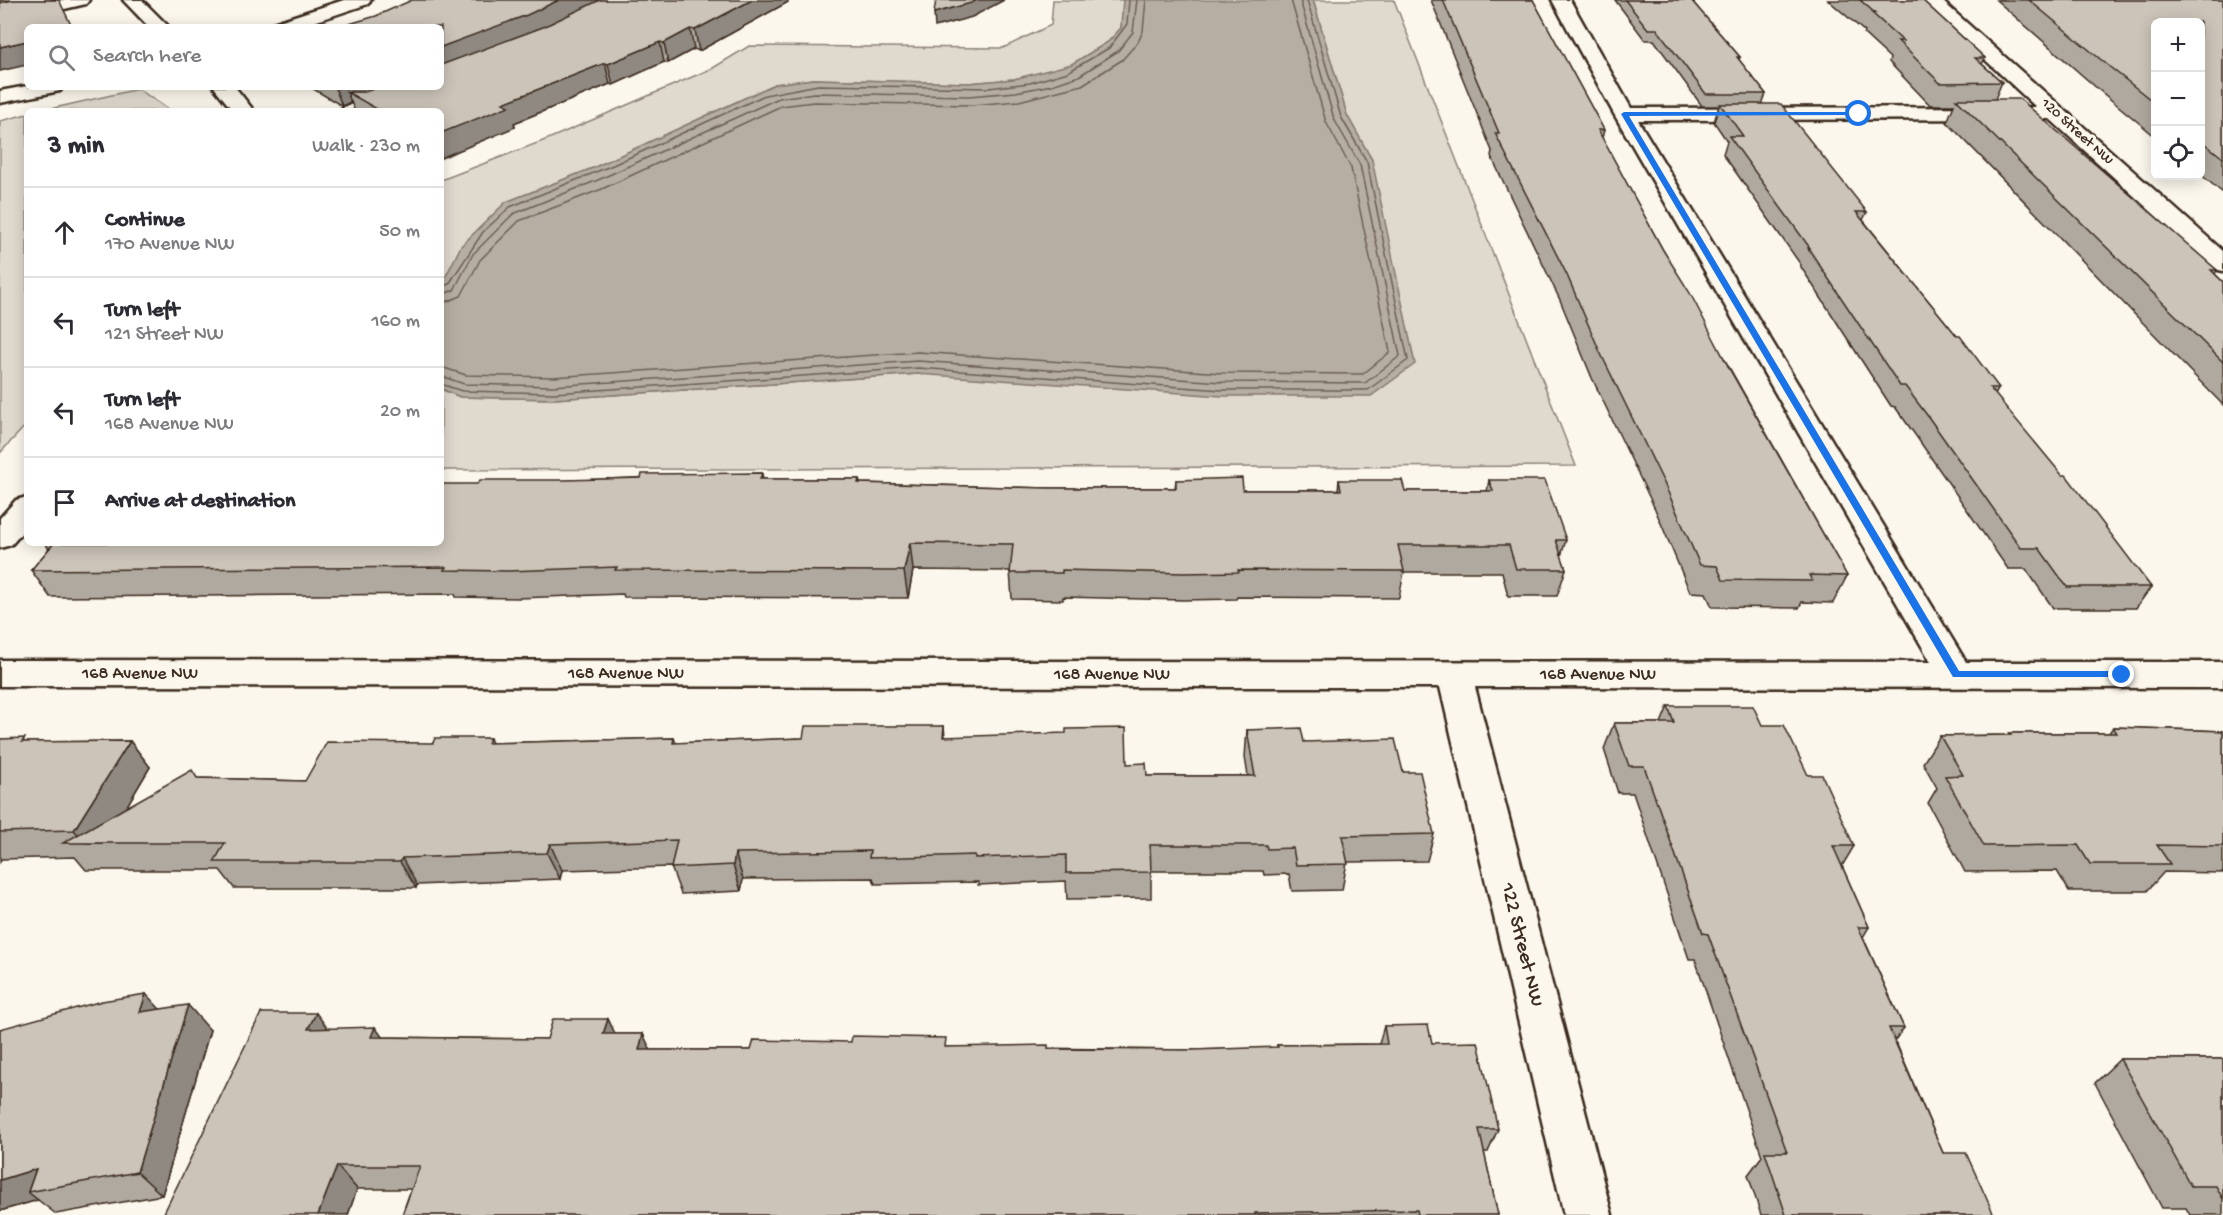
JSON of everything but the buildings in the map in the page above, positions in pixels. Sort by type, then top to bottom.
[{"type":"street","points":[[0,18],[80,0]]},
{"type":"street","points":[[132,0],[157,24]]},
{"type":"street","points":[[289,24],[362,0]]},
{"type":"street","points":[[1561,0],[1624,114],[1956,675]]},
{"type":"street","name":"120 Street NW","points":[[1930,0],[2223,264]]},
{"type":"street","points":[[0,97],[36,90]]},
{"type":"street","points":[[226,90],[242,108]]},
{"type":"street","points":[[360,108],[414,90]]},
{"type":"street","points":[[1624,114],[2056,114]]},
{"type":"street","points":[[0,538],[24,510]]},
{"type":"street","name":"168 Avenue NW","points":[[0,673],[2223,675]]},
{"type":"street","name":"122 Street NW","points":[[1455,675],[1588,1215]]},
{"type":"shaded area","points":[[1053,0],[1123,0],[1121,28],[1108,42],[1072,64],[1048,72],[1014,79],[968,83],[813,79],[775,84],[593,168],[506,202],[444,282],[444,179],[548,139],[713,68],[749,46],[1003,48],[1051,25]]},
{"type":"shaded area","points":[[1313,0],[1394,0],[1576,466],[444,470],[444,390],[460,397],[554,399],[918,374],[1372,160],[1347,115]]},
{"type":"shaded area","points":[[140,90],[166,108],[54,108]]},
{"type":"shaded area","points":[[24,115],[24,427],[0,453],[0,121]]},
{"type":"water","points":[[1123,0],[1313,0],[1347,115],[1372,160],[1415,364],[1371,396],[1222,396],[918,374],[554,399],[460,397],[444,390],[444,280],[461,246],[506,202],[593,168],[775,84],[813,79],[969,83],[1014,79],[1072,64],[1108,42],[1121,28]]},
{"type":"route","points":[[1859,114],[1624,114],[1956,675],[2122,675]]}]
